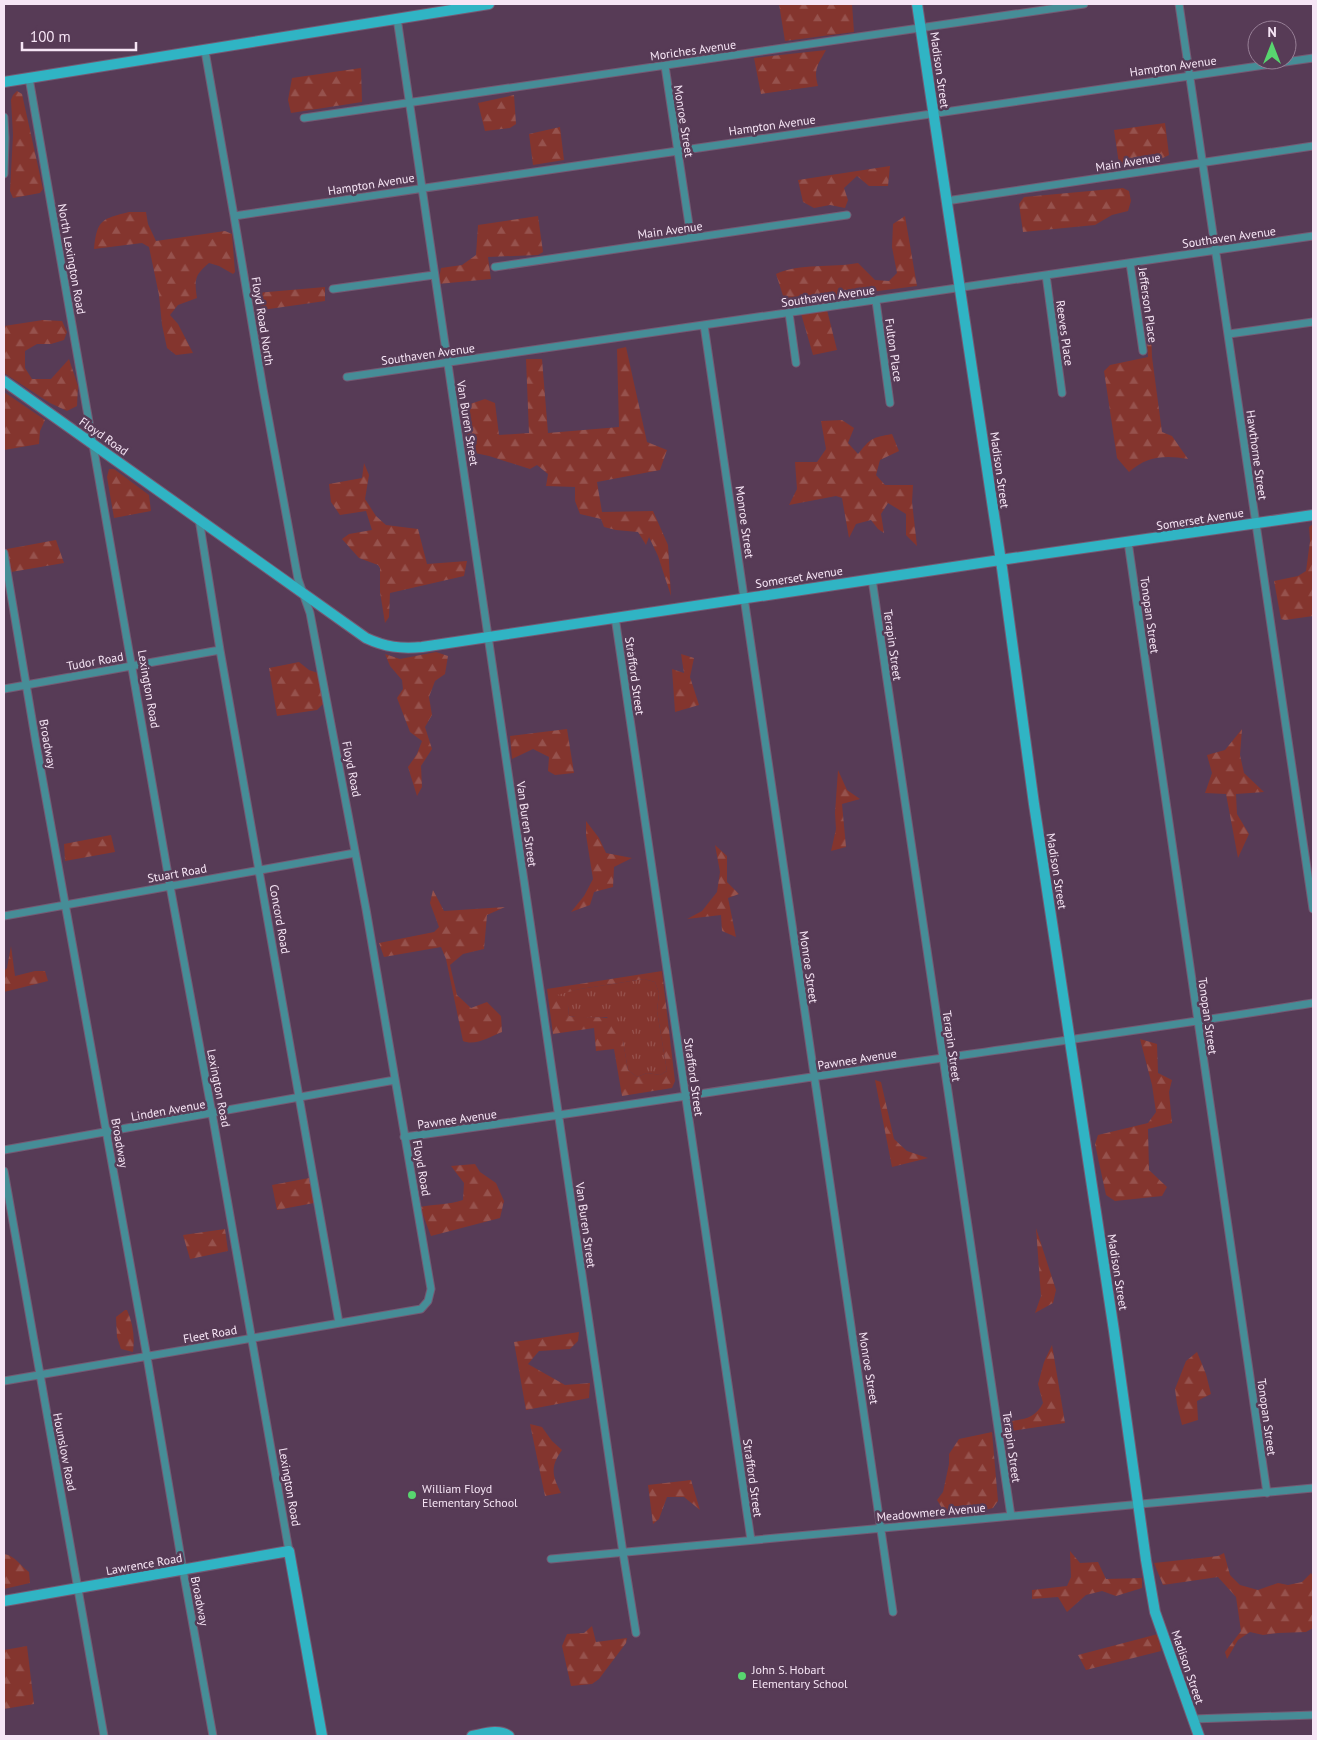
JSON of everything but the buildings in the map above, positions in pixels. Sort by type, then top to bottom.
[{"type":"street","points":[[4,82],[489,4]]},
{"type":"street","name":"Madison Street","points":[[917,4],[1146,1560],[1155,1612],[1199,1736]]},
{"type":"street","name":"Moriches Avenue","points":[[304,118],[1084,4]]},
{"type":"street","name":"Hawthorne Street","points":[[1179,4],[1313,909]]},
{"type":"street","name":"Van Buren Street","points":[[397,18],[636,1633]]},
{"type":"street","name":"Floyd Road North","points":[[204,51],[298,579],[303,594]]},
{"type":"street","name":"Hampton Avenue","points":[[234,216],[1313,58]]},
{"type":"street","name":"Monroe Street","points":[[665,66],[691,238]]},
{"type":"street","name":"North Lexington Road","points":[[29,78],[93,444]]},
{"type":"street","points":[[4,116],[4,174]]},
{"type":"street","name":"Main Avenue","points":[[946,201],[1313,146]]},
{"type":"street","name":"Main Avenue","points":[[495,267],[847,215]]},
{"type":"street","name":"Southaven Avenue","points":[[347,377],[1313,236]]},
{"type":"street","name":"Jefferson Place","points":[[1130,263],[1143,351]]},
{"type":"street","points":[[333,289],[434,275]]},
{"type":"street","name":"Reeves Place","points":[[1046,275],[1062,393]]},
{"type":"street","name":"Fulton Place","points":[[876,301],[890,403]]},
{"type":"street","points":[[789,313],[796,363]]},
{"type":"street","points":[[1229,334],[1313,322]]},
{"type":"street","name":"Monroe Street","points":[[704,325],[893,1612]]},
{"type":"street","name":"Floyd Road","points":[[4,382],[303,594],[310,613],[355,853],[432,1290],[428,1301],[421,1309]]},
{"type":"street","name":"Lexington Road","points":[[93,444],[322,1736]]},
{"type":"street","name":"Somerset Avenue","points":[[303,594],[366,638],[389,647],[407,648],[1313,515]]},
{"type":"street","name":"Concord Road","points":[[199,519],[220,650],[339,1323]]},
{"type":"street","name":"Tonopan Street","points":[[1128,542],[1267,1493]]},
{"type":"street","name":"Broadway","points":[[4,553],[183,1570],[214,1736]]},
{"type":"street","name":"Terapin Street","points":[[872,579],[1011,1516]]},
{"type":"street","name":"Strafford Street","points":[[615,617],[751,1540]]},
{"type":"street","name":"Tudor Road","points":[[4,689],[220,650]]},
{"type":"street","name":"Stuart Road","points":[[4,916],[355,853]]},
{"type":"street","name":"Pawnee Avenue","points":[[404,1138],[559,1117],[686,1096],[1198,1022],[1313,1003]]},
{"type":"street","name":"Linden Avenue","points":[[4,1150],[395,1080]]},
{"type":"street","name":"Hounslow Road","points":[[4,1171],[104,1736]]},
{"type":"street","name":"Fleet Road","points":[[4,1381],[421,1309]]},
{"type":"street","name":"Meadowmere Avenue","points":[[551,1559],[1313,1488]]},
{"type":"street","name":"Lawrence Road","points":[[4,1602],[289,1551]]},
{"type":"street","points":[[1193,1719],[1313,1715]]},
{"type":"street","points":[[472,1736],[494,1732],[506,1734]]},
{"type":"green space","points":[[779,4],[852,4],[854,32],[785,41]]},
{"type":"green space","points":[[826,50],[816,71],[818,86],[761,94],[754,58]]},
{"type":"green space","points":[[361,68],[362,102],[291,113],[288,100],[292,78]]},
{"type":"green space","points":[[17,91],[22,94],[43,189],[40,193],[13,198],[10,191],[13,135],[11,100]]},
{"type":"green space","points":[[514,95],[516,124],[510,128],[485,131],[478,103]]},
{"type":"green space","points":[[1165,123],[1169,155],[1151,162],[1119,164],[1114,130]]},
{"type":"green space","points":[[560,127],[564,160],[533,165],[529,134]]},
{"type":"green space","points":[[890,166],[888,186],[869,186],[857,176],[844,188],[848,200],[845,208],[830,205],[814,208],[803,202],[798,180]]},
{"type":"green space","points":[[1123,188],[1129,191],[1131,201],[1128,211],[1112,215],[1095,225],[1023,232],[1019,204],[1024,197]]},
{"type":"green space","points":[[129,212],[146,212],[148,224],[156,241],[225,231],[232,234],[235,272],[233,274],[209,263],[198,274],[196,282],[197,298],[178,305],[170,315],[178,324],[193,353],[176,355],[167,348],[149,247],[142,243],[94,249],[97,232],[102,222]]},
{"type":"green space","points":[[538,216],[543,252],[538,255],[488,257],[491,279],[438,284],[441,268],[462,265],[476,255],[478,225]]},
{"type":"green space","points":[[905,216],[917,286],[824,298],[837,350],[813,355],[798,303],[786,305],[776,274],[795,268],[858,263],[875,280],[889,281],[897,273],[892,247],[893,224]]},
{"type":"green space","points":[[1143,273],[1149,276],[1152,357],[1162,432],[1172,436],[1188,459],[1157,458],[1143,463],[1129,472],[1117,458],[1104,371],[1110,365],[1148,357]]},
{"type":"green space","points":[[325,287],[325,301],[262,310],[256,293]]},
{"type":"green space","points":[[43,320],[62,321],[67,332],[64,340],[51,344],[37,344],[25,351],[25,368],[32,379],[51,379],[69,359],[78,386],[77,406],[67,411],[50,403],[4,373],[4,326]]},
{"type":"green space","points":[[626,347],[647,442],[667,450],[660,470],[597,482],[602,512],[653,511],[668,545],[671,596],[658,556],[649,537],[646,545],[638,532],[604,527],[601,519],[580,514],[575,501],[575,487],[546,486],[548,474],[537,465],[530,469],[466,451],[464,406],[485,399],[495,403],[499,435],[529,433],[526,359],[542,359],[548,433],[619,427],[617,349]]},
{"type":"green space","points":[[4,392],[45,420],[40,431],[39,444],[4,450]]},
{"type":"green space","points":[[842,420],[854,428],[848,443],[858,454],[872,439],[892,434],[899,451],[880,460],[876,475],[885,485],[913,485],[912,502],[917,546],[906,535],[906,514],[888,503],[881,514],[884,533],[871,520],[856,524],[849,538],[842,498],[836,496],[789,505],[797,489],[795,462],[817,462],[826,449],[821,421]]},
{"type":"green space","points":[[364,463],[369,475],[365,499],[376,516],[386,525],[418,529],[427,564],[467,561],[464,576],[390,593],[389,617],[385,623],[380,592],[380,568],[378,565],[359,558],[342,539],[349,534],[372,530],[366,511],[340,515],[331,502],[329,484],[362,478]]},
{"type":"green space","points":[[109,469],[114,469],[149,495],[151,511],[114,518],[107,477]]},
{"type":"green space","points":[[1313,524],[1313,616],[1281,619],[1274,581],[1298,576],[1306,571],[1310,541],[1309,527]]},
{"type":"green space","points":[[56,540],[64,563],[11,572],[7,549]]},
{"type":"green space","points":[[436,652],[448,656],[445,674],[435,681],[429,697],[432,715],[425,727],[432,749],[421,766],[422,787],[417,796],[408,767],[417,754],[422,741],[410,732],[397,698],[403,689],[402,680],[390,666],[385,654],[400,659]]},
{"type":"green space","points":[[681,654],[694,658],[690,677],[699,705],[675,712],[672,669],[684,673]]},
{"type":"green space","points":[[299,662],[309,670],[318,673],[323,704],[317,710],[277,716],[269,668]]},
{"type":"green space","points":[[567,729],[574,773],[555,775],[548,771],[549,757],[533,749],[512,759],[510,736]]},
{"type":"green space","points":[[1242,729],[1240,755],[1244,773],[1264,792],[1236,794],[1237,814],[1249,834],[1238,858],[1226,794],[1205,793],[1212,773],[1207,755],[1225,750]]},
{"type":"green space","points":[[838,770],[847,790],[860,799],[842,804],[846,847],[831,851],[836,829],[835,813]]},
{"type":"green space","points":[[586,821],[599,838],[606,853],[632,858],[614,867],[613,887],[594,892],[590,905],[571,912],[584,896],[593,879],[586,835]]},
{"type":"green space","points":[[111,835],[115,852],[65,861],[64,844]]},
{"type":"green space","points":[[715,845],[727,856],[727,882],[739,894],[728,898],[736,937],[722,931],[721,915],[687,919],[702,911],[717,892],[720,872]]},
{"type":"green space","points":[[433,890],[444,911],[505,907],[487,915],[484,949],[463,954],[450,965],[457,995],[471,1008],[487,1002],[501,1016],[502,1032],[482,1040],[463,1041],[446,959],[441,947],[384,957],[379,943],[434,932],[439,927],[430,903]]},
{"type":"green space","points":[[11,946],[15,976],[35,971],[45,971],[48,981],[4,992],[4,971],[7,968]]},
{"type":"green space","points":[[662,971],[675,1081],[672,1088],[622,1096],[614,1049],[596,1051],[594,1028],[553,1034],[547,989]],"holes":[[[644,979],[655,982],[659,993],[657,1011],[667,1071],[660,1075],[647,1073],[637,1077],[628,1070],[623,1041],[616,1020],[569,1016],[568,1006],[564,997],[557,995],[580,989]]]},
{"type":"green space","points":[[644,979],[655,982],[659,993],[657,1011],[667,1071],[660,1075],[647,1073],[637,1077],[628,1070],[623,1041],[607,1017],[582,1018],[569,1016],[568,1006],[556,994]]},
{"type":"green space","points":[[1140,1039],[1157,1044],[1158,1073],[1172,1080],[1169,1092],[1172,1123],[1148,1129],[1149,1170],[1167,1187],[1162,1196],[1115,1201],[1106,1195],[1095,1144],[1098,1135],[1148,1123],[1156,1112],[1152,1085]]},
{"type":"green space","points":[[875,1080],[881,1082],[894,1139],[907,1151],[928,1158],[892,1167]]},
{"type":"green space","points":[[475,1164],[480,1172],[496,1183],[504,1201],[500,1218],[431,1236],[420,1207],[463,1200],[464,1183],[451,1166]]},
{"type":"green space","points":[[309,1178],[314,1203],[277,1210],[272,1185]]},
{"type":"green space","points":[[1036,1228],[1056,1290],[1053,1303],[1035,1313],[1041,1296]]},
{"type":"green space","points":[[225,1229],[228,1251],[190,1259],[183,1235]]},
{"type":"green space","points":[[127,1310],[132,1325],[134,1336],[133,1352],[121,1349],[117,1337],[116,1317]]},
{"type":"green space","points":[[579,1332],[578,1341],[570,1349],[539,1351],[528,1364],[565,1385],[590,1383],[589,1398],[526,1410],[514,1342]]},
{"type":"green space","points":[[1052,1345],[1065,1423],[1011,1431],[1012,1421],[1034,1414],[1043,1403],[1038,1384],[1044,1362]]},
{"type":"green space","points":[[1197,1352],[1206,1374],[1211,1394],[1197,1401],[1198,1420],[1182,1425],[1175,1389],[1186,1361]]},
{"type":"green space","points":[[530,1424],[542,1427],[552,1441],[562,1450],[554,1466],[554,1476],[561,1493],[545,1496]]},
{"type":"green space","points":[[992,1432],[998,1501],[993,1508],[981,1511],[945,1513],[937,1500],[943,1492],[949,1464],[949,1454],[959,1439]]},
{"type":"green space","points":[[691,1480],[700,1510],[684,1497],[667,1497],[659,1519],[653,1524],[648,1485]]},
{"type":"green space","points":[[1070,1551],[1080,1563],[1098,1562],[1106,1579],[1142,1578],[1142,1588],[1116,1596],[1102,1591],[1086,1595],[1067,1612],[1058,1597],[1032,1599],[1032,1590],[1067,1586],[1071,1577]]},
{"type":"green space","points":[[1224,1553],[1230,1575],[1240,1585],[1258,1590],[1278,1583],[1288,1585],[1302,1582],[1311,1573],[1313,1577],[1313,1628],[1306,1632],[1263,1635],[1250,1632],[1238,1640],[1227,1659],[1225,1652],[1241,1631],[1236,1597],[1218,1577],[1163,1585],[1154,1563],[1218,1556]]},
{"type":"green space","points":[[4,1554],[15,1559],[29,1572],[30,1583],[4,1589]]},
{"type":"green space","points":[[592,1626],[596,1642],[627,1638],[626,1643],[599,1679],[592,1684],[571,1686],[562,1646],[567,1634],[584,1633]]},
{"type":"green space","points":[[1158,1634],[1161,1651],[1086,1670],[1078,1655]]},
{"type":"green space","points":[[27,1646],[34,1704],[4,1709],[4,1650]]},
{"type":"place","name":"William Floyd Elementary School","points":[[412,1495]]},
{"type":"place","name":"John S. Hobart Elementary School","points":[[742,1676]]}]
